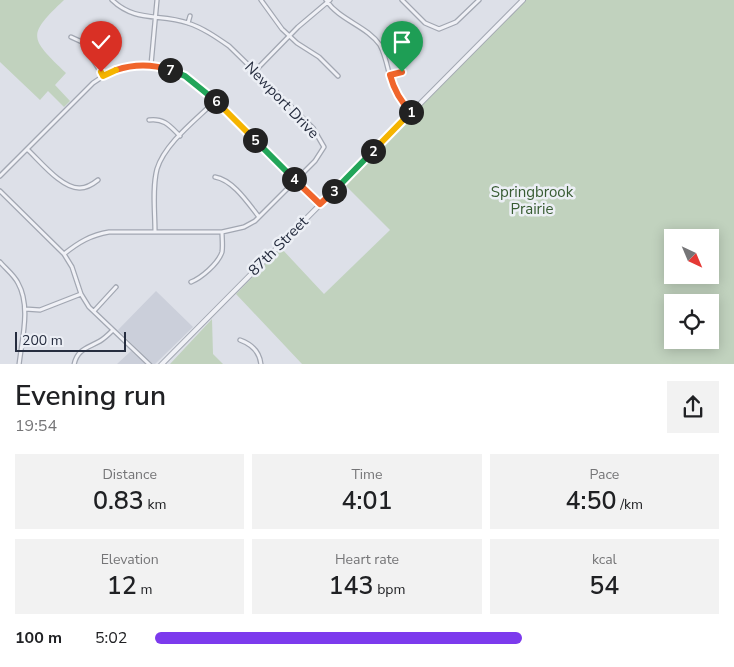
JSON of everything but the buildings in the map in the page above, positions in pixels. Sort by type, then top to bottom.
[{"type":"street","name":"Newport Drive","points":[[64,254],[74,245],[95,234],[109,232],[222,232],[244,227],[259,217],[315,162],[324,147],[313,128],[229,46],[188,23],[130,13],[112,0]]},
{"type":"street","points":[[151,65],[157,0]]},
{"type":"street","points":[[261,0],[277,24],[289,36],[319,57],[338,76]]},
{"type":"street","points":[[403,0],[425,24],[439,29],[456,22],[479,0]]},
{"type":"street","name":"87th Street","points":[[161,364],[523,0]]},
{"type":"street","points":[[254,71],[328,1],[340,15],[365,31],[378,44],[386,61],[393,88],[411,112]]},
{"type":"street","points":[[188,23],[190,16]]},
{"type":"street","points":[[71,37],[82,42],[103,76]]},
{"type":"street","points":[[0,176],[85,90],[103,76],[126,68],[151,65],[185,76],[215,101],[320,204]]},
{"type":"street","points":[[390,75],[402,72]]},
{"type":"street","points":[[156,232],[155,183],[162,157],[215,101]]},
{"type":"street","points":[[149,120],[163,121],[180,136]]},
{"type":"street","points":[[27,149],[61,182],[71,187],[80,188],[88,186],[98,180]]},
{"type":"street","points":[[215,176],[231,186],[259,217]]},
{"type":"street","points":[[0,191],[64,254],[72,267],[81,294],[94,312],[150,364]]},
{"type":"street","points":[[190,282],[202,275],[220,257],[222,232]]},
{"type":"street","points":[[0,262],[18,283],[25,309],[19,364]]},
{"type":"street","points":[[94,312],[116,287]]},
{"type":"street","points":[[25,309],[40,310],[81,294]]},
{"type":"street","points":[[74,364],[81,350],[103,339],[113,330]]},
{"type":"street","points":[[240,340],[247,342],[254,348],[259,355],[261,364]]},
{"type":"shaded area","points":[[156,291],[193,327],[155,364],[118,330]]},
{"type":"shaded area","points":[[131,351],[145,364],[117,364]]},
{"type":"green space","points":[[0,0],[64,0],[43,22],[38,30],[37,37],[45,52],[66,73],[55,85],[70,101],[64,107],[48,91],[40,100],[0,62]]},
{"type":"green space","name":"Springbrook Prairie","points":[[526,0],[734,0],[734,364],[302,364],[236,294],[281,248],[324,294],[390,230],[344,184]]},
{"type":"green space","points":[[212,319],[213,354],[223,364],[170,364]]},
{"type":"route","points":[[101,72],[103,76],[126,68],[151,65],[185,76],[201,87],[320,204],[411,112],[393,88],[390,75],[402,72]]}]
